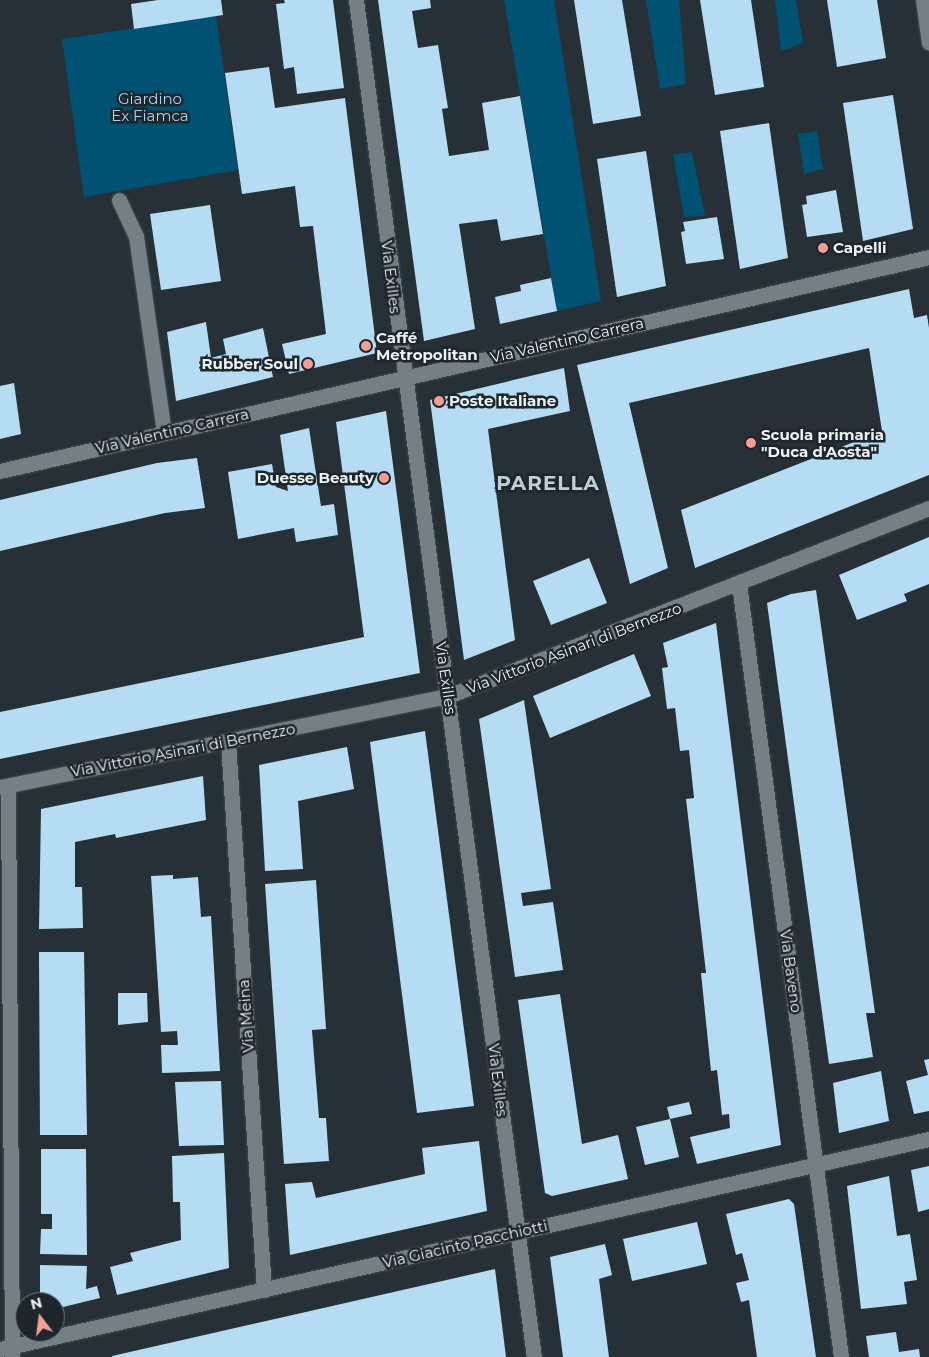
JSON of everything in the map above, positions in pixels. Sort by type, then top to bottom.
[{"type":"street","name":"Via Exilles","points":[[356,0],[534,1357]]},
{"type":"street","points":[[923,0],[929,44]]},
{"type":"street","points":[[119,200],[136,236],[164,433]]},
{"type":"street","name":"Via Valentino Carrera","points":[[0,471],[929,257]]},
{"type":"street","name":"Via Vittorio Asinari di Bernezzo","points":[[4,786],[448,696],[739,584],[929,508]]},
{"type":"street","name":"Via Baveno","points":[[739,584],[841,1357]]},
{"type":"street","name":"Via Meina","points":[[228,742],[264,1290]]},
{"type":"street","points":[[4,786],[8,1351]]},
{"type":"street","name":"Via Giacinto Pacchiotti","points":[[8,1351],[264,1290],[929,1139]]},
{"type":"green space","points":[[504,0],[554,0],[601,301],[557,311]]},
{"type":"green space","points":[[646,0],[679,0],[686,84],[660,89]]},
{"type":"green space","points":[[775,0],[796,0],[803,43],[781,51]]},
{"type":"green space","name":"Giardino Ex Fiamca","points":[[216,16],[238,170],[84,197],[62,39]]},
{"type":"green space","points":[[817,131],[823,169],[804,174],[798,134]]},
{"type":"green space","points":[[692,152],[705,216],[684,217],[673,154]]},
{"type":"building","points":[[158,0],[221,0],[223,15],[134,29],[131,4]]},
{"type":"building","points":[[284,0],[333,0],[344,88],[297,94],[294,67],[284,69],[276,4],[285,3]]},
{"type":"building","points":[[378,0],[430,0],[431,8],[412,11],[418,48],[438,45],[448,108],[442,109],[449,156],[489,150],[482,103],[520,96],[543,234],[501,241],[497,219],[459,224],[475,329],[424,341]]},
{"type":"building","points":[[574,0],[622,0],[641,116],[593,124]]},
{"type":"building","points":[[700,0],[751,0],[764,87],[715,95]]},
{"type":"building","points":[[827,0],[877,0],[886,58],[837,67]]},
{"type":"building","points":[[269,67],[275,108],[345,98],[377,353],[289,374],[282,344],[326,334],[313,226],[300,227],[295,186],[242,194],[225,73]]},
{"type":"building","points":[[893,95],[913,229],[863,241],[843,103]]},
{"type":"building","points":[[769,123],[788,258],[740,269],[720,131]]},
{"type":"building","points":[[646,151],[666,286],[617,297],[597,159]]},
{"type":"building","points":[[836,190],[843,232],[807,237],[802,205],[807,204],[806,196]]},
{"type":"building","points":[[210,205],[221,281],[161,290],[150,214]]},
{"type":"building","points":[[717,217],[724,259],[686,264],[681,232],[685,231],[683,222]]},
{"type":"building","points":[[551,278],[557,311],[500,324],[495,297],[521,291],[520,285]]},
{"type":"building","points":[[909,289],[914,318],[927,315],[929,328],[929,475],[695,568],[681,510],[882,431],[869,348],[629,403],[668,568],[630,584],[577,365]]},
{"type":"building","points":[[206,322],[211,358],[226,354],[223,339],[263,328],[273,377],[176,401],[167,332]]},
{"type":"building","points":[[564,368],[570,411],[488,429],[515,640],[464,660],[430,400]]},
{"type":"building","points":[[14,383],[21,434],[0,439],[0,386]]},
{"type":"building","points":[[386,411],[420,673],[0,759],[0,712],[364,637],[336,422]]},
{"type":"building","points":[[309,428],[321,506],[334,504],[338,535],[296,542],[294,528],[238,539],[228,472],[272,464],[276,487],[288,491],[280,435]]},
{"type":"building","points":[[197,458],[205,508],[165,513],[0,551],[0,500],[157,463]]},
{"type":"building","points":[[929,537],[929,584],[904,594],[907,601],[857,620],[839,575]]},
{"type":"building","points":[[589,558],[607,603],[551,625],[533,581]]},
{"type":"building","points":[[816,590],[875,1013],[866,1013],[873,1057],[829,1064],[767,603],[791,594]]},
{"type":"building","points":[[716,623],[781,1145],[697,1164],[690,1137],[730,1128],[729,1114],[722,1115],[717,1070],[711,1071],[701,973],[706,973],[686,799],[694,798],[689,750],[680,751],[675,708],[667,709],[662,668],[668,667],[663,643]]},
{"type":"building","points":[[634,654],[651,696],[550,738],[533,696]]},
{"type":"building","points":[[524,700],[551,889],[521,893],[523,906],[553,902],[563,970],[515,977],[479,719]]},
{"type":"building","points":[[425,731],[474,1106],[417,1113],[370,742]]},
{"type":"building","points":[[347,747],[354,789],[298,801],[303,869],[265,871],[259,765]]},
{"type":"building","points":[[203,776],[206,820],[116,838],[115,834],[75,842],[75,887],[82,887],[83,928],[39,929],[41,809]]},
{"type":"building","points":[[173,875],[173,879],[198,877],[201,917],[211,916],[220,1071],[162,1073],[161,1045],[178,1045],[177,1031],[161,1032],[151,876]]},
{"type":"building","points":[[316,880],[326,1029],[312,1030],[319,1118],[326,1118],[329,1161],[284,1164],[265,884]]},
{"type":"building","points":[[39,952],[84,952],[87,1135],[40,1135]]},
{"type":"building","points":[[118,993],[147,993],[148,1022],[118,1025]]},
{"type":"building","points":[[560,994],[582,1144],[618,1135],[628,1179],[552,1196],[545,1193],[518,1000]]},
{"type":"building","points":[[929,1059],[929,1111],[914,1114],[906,1081],[928,1075],[924,1060]]},
{"type":"building","points":[[881,1071],[889,1121],[839,1133],[833,1083]]},
{"type":"building","points":[[221,1081],[224,1145],[179,1146],[175,1082]]},
{"type":"building","points":[[689,1102],[692,1114],[670,1119],[667,1107]]},
{"type":"building","points":[[670,1119],[679,1157],[645,1165],[636,1127]]},
{"type":"building","points":[[479,1141],[487,1211],[290,1255],[285,1184],[312,1182],[316,1198],[425,1174],[422,1148]]},
{"type":"building","points":[[41,1149],[86,1149],[87,1255],[40,1254],[41,1229],[52,1229],[52,1214],[41,1214]]},
{"type":"building","points":[[224,1153],[229,1268],[117,1295],[110,1267],[133,1261],[130,1253],[181,1240],[180,1202],[173,1202],[172,1156]]},
{"type":"building","points":[[929,1166],[929,1209],[918,1212],[911,1170]]},
{"type":"building","points":[[889,1176],[897,1236],[910,1234],[917,1280],[904,1282],[907,1304],[861,1309],[847,1186]]},
{"type":"building","points":[[789,1199],[794,1204],[816,1357],[757,1357],[749,1300],[741,1302],[736,1283],[749,1280],[742,1253],[736,1255],[726,1214]]},
{"type":"building","points":[[697,1222],[707,1264],[632,1281],[623,1239]]},
{"type":"building","points":[[605,1244],[612,1275],[599,1279],[609,1357],[563,1357],[550,1257]]},
{"type":"building","points":[[40,1265],[87,1266],[86,1289],[97,1286],[100,1298],[65,1307],[65,1292],[40,1292]]},
{"type":"building","points":[[495,1269],[506,1357],[112,1357],[112,1356]]},
{"type":"building","points":[[896,1332],[899,1352],[919,1349],[920,1357],[869,1357],[866,1336]]},
{"type":"place","name":"Capelli","points":[[823,248]]},
{"type":"place","name":"Caffé Metropolitan","points":[[366,346]]},
{"type":"place","name":"Rubber Soul","points":[[308,364]]},
{"type":"place","name":"Poste Italiane","points":[[439,401]]},
{"type":"place","name":"Scuola primaria \"Duca d'Aosta\"","points":[[751,443]]},
{"type":"place","name":"Duesse Beauty","points":[[384,478]]},
{"type":"district","name":"PARELLA","points":[[548,483]]}]
